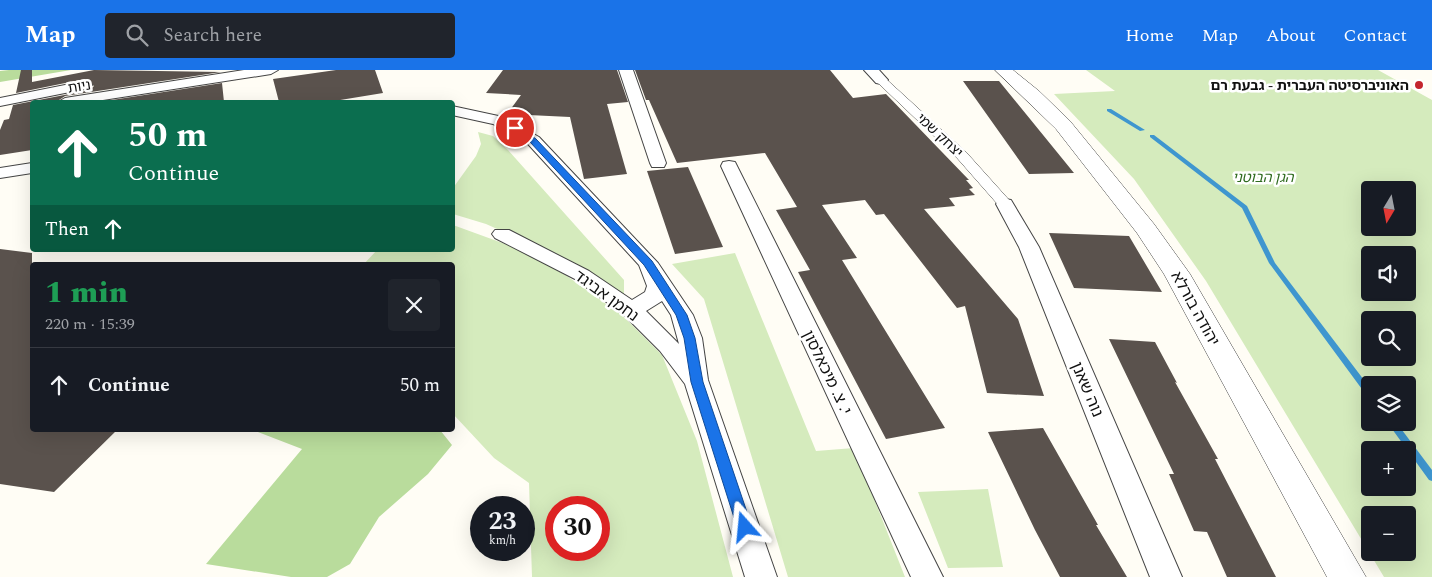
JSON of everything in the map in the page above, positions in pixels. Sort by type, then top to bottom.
[{"type":"street","name":"ניות","points":[[0,102],[66,88],[189,70]]},
{"type":"street","points":[[79,100],[271,70]]},
{"type":"street","points":[[626,70],[658,163]]},
{"type":"street","name":"יהודה בורלא","points":[[1003,70],[1052,113],[1160,248],[1177,274],[1346,577]]},
{"type":"street","name":"יצחק שמי","points":[[876,75],[967,160],[1005,204]]},
{"type":"street","points":[[0,115],[30,109]]},
{"type":"street","points":[[455,111],[498,120],[533,140],[648,263],[682,315],[690,338],[697,382]]},
{"type":"street","name":"י. צ. מיכאלסון","points":[[730,166],[928,577]]},
{"type":"street","points":[[0,173],[30,168]]},
{"type":"street","name":"נוה שאנן","points":[[1005,204],[1029,247],[1166,577]]},
{"type":"street","name":"נחמן אביגד","points":[[502,234],[582,275],[632,310],[672,352],[697,382],[761,577]]},
{"type":"street","points":[[632,310],[654,296],[658,286],[648,263]]},
{"type":"green space","points":[[71,70],[0,82],[0,71]]},
{"type":"green space","name":"הגן הבוטני","points":[[1086,70],[1378,70],[1432,100],[1432,577],[1384,577],[1374,561],[1416,561],[1416,506],[1361,506],[1361,539],[1206,281],[1134,179],[1054,94],[1115,91]]},
{"type":"green space","points":[[478,132],[493,136],[508,150],[624,280],[624,297],[605,286],[580,266],[486,224],[455,215],[455,185],[476,156],[481,144]]},
{"type":"green space","points":[[455,226],[519,249],[567,276],[623,316],[662,355],[697,441],[733,577],[532,577],[531,561],[535,561],[535,496],[529,496],[529,483],[494,458],[455,416],[455,262],[366,262],[375,252],[455,252]]},
{"type":"green space","points":[[735,253],[816,451],[854,448],[905,577],[788,577],[704,299],[672,264]]},
{"type":"green space","points":[[258,432],[442,432],[452,445],[428,474],[379,517],[350,564],[327,577],[291,577],[206,564],[302,449]]},
{"type":"green space","points":[[988,489],[1003,567],[948,568],[918,492]]},
{"type":"building","points":[[21,70],[32,70],[32,82],[94,70],[221,72],[65,96],[59,100],[39,100],[90,90],[94,86],[85,79],[16,93]]},
{"type":"building","points":[[336,70],[375,70],[383,93],[340,100],[278,100],[273,79]]},
{"type":"building","points":[[503,70],[617,70],[628,102],[607,104],[627,174],[584,179],[570,117],[507,114],[521,95],[486,93]]},
{"type":"building","points":[[635,70],[830,70],[853,98],[886,94],[969,180],[966,180],[973,188],[969,189],[975,195],[949,198],[955,206],[924,209],[1018,319],[1044,396],[987,393],[965,306],[957,308],[884,214],[876,215],[865,200],[822,205],[857,258],[842,260],[945,428],[886,439],[798,272],[810,270],[776,210],[797,207],[765,153],[677,163],[649,100],[646,100]]},
{"type":"building","points":[[963,81],[999,81],[1074,173],[1029,174]]},
{"type":"building","points":[[222,83],[224,100],[112,100]]},
{"type":"building","points":[[30,102],[30,150],[0,155],[0,130],[4,120],[9,119],[13,105]]},
{"type":"building","points":[[688,167],[723,247],[675,254],[647,171]]},
{"type":"building","points":[[1049,233],[1129,236],[1162,292],[1074,288]]},
{"type":"building","points":[[0,249],[32,253],[32,262],[30,262],[30,432],[115,432],[54,492],[0,484]]},
{"type":"building","points":[[1109,339],[1155,342],[1218,459],[1215,459],[1276,577],[1227,577],[1207,532],[1194,531],[1169,474],[1174,474]]},
{"type":"building","points":[[1043,428],[1127,577],[1060,577],[988,432]]},
{"type":"waterway","points":[[1109,110],[1142,130]]},
{"type":"waterway","points":[[1152,136],[1245,207],[1272,263],[1361,382]]},
{"type":"waterway","points":[[1398,431],[1432,477]]},
{"type":"place","name":"האוניברסיטה העברית - גבעת רם","points":[[1419,85]]},
{"type":"route","points":[[515,128],[533,140],[648,263],[682,315],[690,338],[697,382],[745,527]]}]
